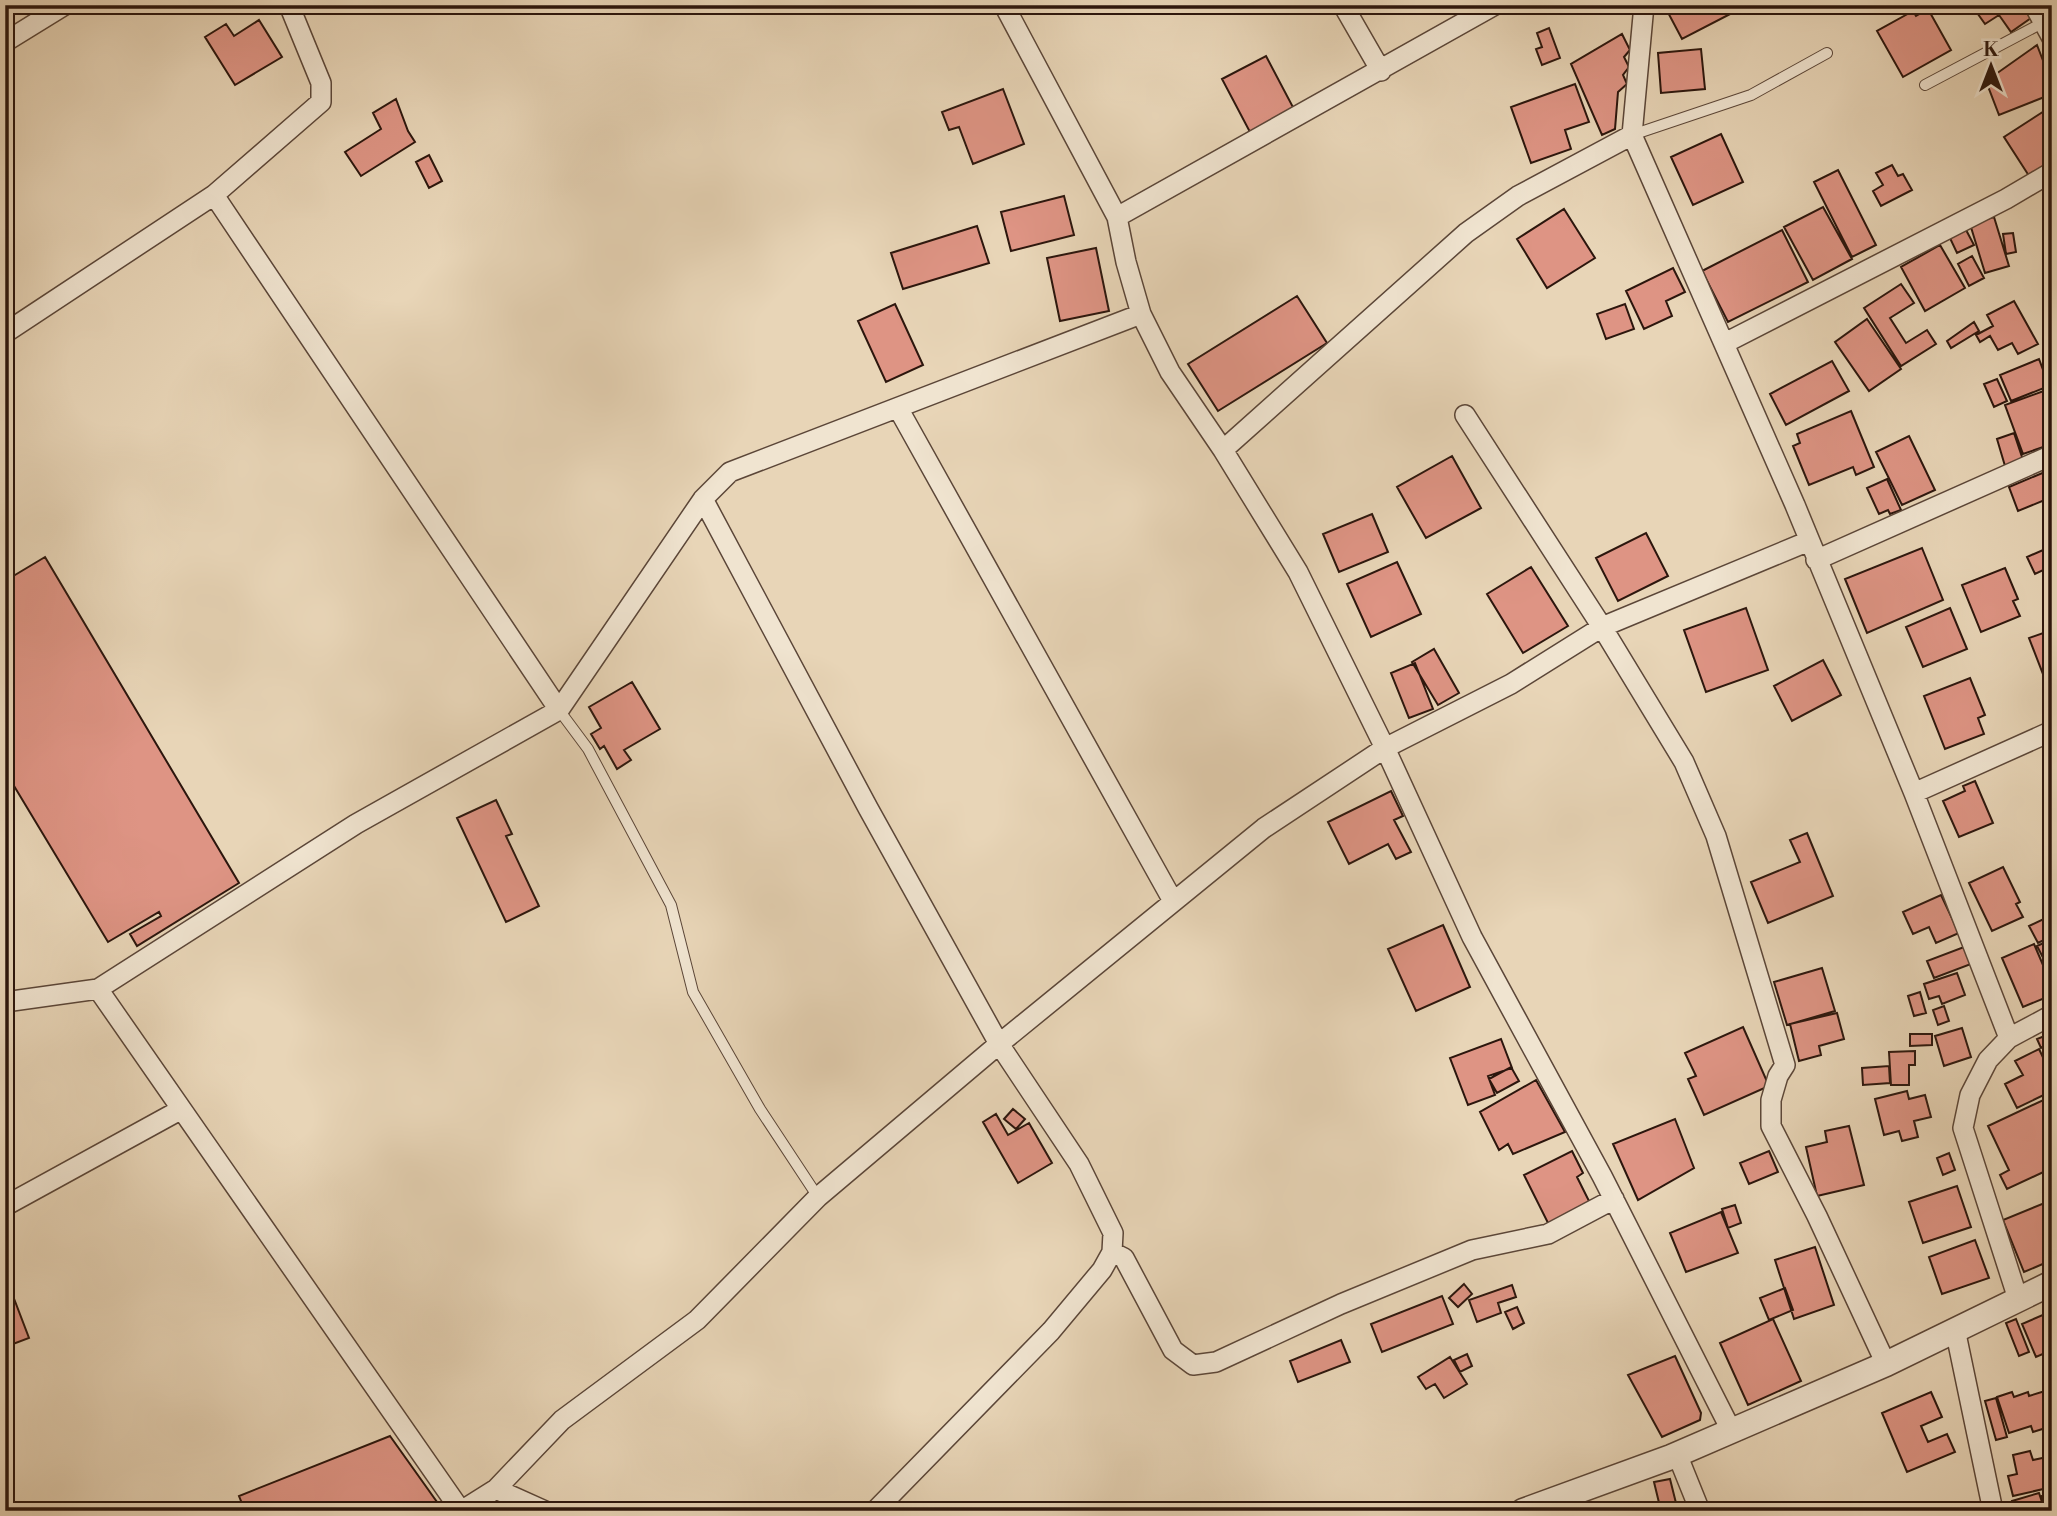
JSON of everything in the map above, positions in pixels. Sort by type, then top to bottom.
[{"type":"street","points":[[5,41],[65,5]]},
{"type":"street","points":[[5,332],[214,195],[321,102],[321,83],[289,5]]},
{"type":"street","points":[[1004,5],[1117,217],[1141,314],[1170,372],[1223,450],[1298,572],[1385,748],[1472,937],[1614,1199],[1731,1430]]},
{"type":"street","points":[[1343,5],[1381,71]]},
{"type":"street","points":[[1117,217],[1495,5]]},
{"type":"street","points":[[1644,5],[1632,135],[1725,343],[1914,793],[2008,1038]]},
{"type":"street","points":[[1223,450],[1466,233],[1518,195],[1632,135]]},
{"type":"street","points":[[1725,343],[2006,199],[2052,172]]},
{"type":"street","points":[[214,195],[559,710]]},
{"type":"street","points":[[5,1002],[98,989],[356,824],[559,710],[703,499],[730,472],[1141,314]]},
{"type":"street","points":[[898,408],[1173,901]]},
{"type":"street","points":[[1465,415],[1602,627],[1684,762],[1716,835],[1784,1065],[1771,1100],[1771,1126],[1817,1216],[1886,1364]]},
{"type":"street","points":[[1816,560],[2052,455]]},
{"type":"street","points":[[703,499],[861,796],[999,1044],[1079,1164],[1113,1233],[1112,1252],[1102,1270],[1051,1331],[875,1511]]},
{"type":"street","points":[[98,989],[461,1511],[496,1489],[562,1420],[697,1320],[818,1197],[999,1044],[1264,828],[1385,748],[1511,684],[1602,627],[1809,541]]},
{"type":"street","points":[[1914,793],[2052,731]]},
{"type":"street","points":[[2018,1299],[1963,1128],[1970,1094],[1988,1059],[2008,1038],[2052,1015]]},
{"type":"street","points":[[5,1206],[180,1110]]},
{"type":"street","points":[[1112,1252],[1124,1258],[1173,1350],[1193,1365],[1216,1362],[1341,1304],[1472,1250],[1548,1234],[1614,1199]]},
{"type":"street","points":[[1523,1511],[1677,1454],[1886,1364],[2052,1283]]},
{"type":"street","points":[[1955,1329],[1993,1511]]},
{"type":"street","points":[[1677,1454],[1700,1511]]},
{"type":"street","points":[[496,1489],[545,1511]]},
{"type":"lane","points":[[1925,85],[2043,22]]},
{"type":"lane","points":[[1632,135],[1751,95],[1827,53]]},
{"type":"lane","points":[[559,710],[588,748],[671,905],[693,992],[760,1109],[818,1197]]},
{"type":"building","points":[[1664,5],[1733,5],[1736,11],[1682,39]]},
{"type":"building","points":[[2023,5],[2031,18],[2011,32],[1999,15],[1985,24],[1973,7]]},
{"type":"building","points":[[1928,9],[1951,50],[1903,77],[1877,31],[1913,11],[1916,16]]},
{"type":"building","points":[[259,20],[282,57],[235,85],[205,37],[226,24],[234,36]]},
{"type":"building","points":[[1549,28],[1560,58],[1542,65],[1536,49],[1542,47],[1537,33]]},
{"type":"building","points":[[1622,34],[1630,50],[1624,57],[1629,67],[1623,75],[1627,84],[1618,92],[1615,129],[1602,135],[1571,64]]},
{"type":"building","points":[[2037,45],[2052,84],[2052,94],[1999,115],[1986,81]]},
{"type":"building","points":[[1701,49],[1705,89],[1661,93],[1658,53]]},
{"type":"building","points":[[1266,56],[1295,111],[1251,134],[1222,79]]},
{"type":"building","points":[[1575,84],[1589,122],[1565,130],[1571,149],[1531,163],[1511,107]]},
{"type":"building","points":[[1003,89],[1024,144],[973,164],[959,127],[949,130],[942,112]]},
{"type":"building","points":[[396,99],[415,142],[361,176],[345,152],[381,129],[373,113]]},
{"type":"building","points":[[2052,106],[2052,166],[2031,179],[2004,137]]},
{"type":"building","points":[[1721,134],[1743,182],[1693,205],[1671,157]]},
{"type":"building","points":[[429,155],[442,181],[429,188],[416,162]]},
{"type":"building","points":[[1892,165],[1898,176],[1903,174],[1912,190],[1881,206],[1873,191],[1883,185],[1876,173]]},
{"type":"building","points":[[1838,170],[1876,245],[1852,257],[1814,182]]},
{"type":"building","points":[[1064,196],[1074,235],[1011,251],[1001,212]]},
{"type":"building","points":[[1823,207],[1852,259],[1813,280],[1784,227]]},
{"type":"building","points":[[1564,209],[1595,258],[1547,288],[1517,239]]},
{"type":"building","points":[[1994,217],[2009,266],[1985,273],[1970,224]]},
{"type":"building","points":[[977,226],[989,263],[903,289],[891,253]]},
{"type":"building","points":[[1965,228],[1974,245],[1957,253],[1949,236]]},
{"type":"building","points":[[1782,230],[1808,282],[1728,322],[1702,271]]},
{"type":"building","points":[[2013,233],[2016,252],[2006,254],[2003,234]]},
{"type":"building","points":[[1940,245],[1965,288],[1925,311],[1901,267]]},
{"type":"building","points":[[1096,248],[1109,311],[1060,321],[1047,258]]},
{"type":"building","points":[[1972,256],[1984,278],[1969,286],[1958,264]]},
{"type":"building","points":[[1673,268],[1685,292],[1666,301],[1672,316],[1644,329],[1626,291]]},
{"type":"building","points":[[1901,284],[1914,303],[1890,318],[1906,343],[1927,330],[1936,344],[1901,366],[1864,308]]},
{"type":"building","points":[[1297,296],[1327,343],[1218,411],[1188,364]]},
{"type":"building","points":[[2014,301],[2038,344],[2018,354],[2012,343],[1998,350],[1990,336],[1980,342],[1976,335],[1993,326],[1987,315]]},
{"type":"building","points":[[895,304],[923,365],[886,382],[858,321]]},
{"type":"building","points":[[1625,304],[1634,329],[1606,339],[1597,314]]},
{"type":"building","points":[[1867,319],[1901,369],[1869,391],[1835,342]]},
{"type":"building","points":[[1974,322],[1979,331],[1951,348],[1947,341]]},
{"type":"building","points":[[2039,359],[2049,386],[2011,401],[2000,375]]},
{"type":"building","points":[[1832,361],[1849,391],[1786,425],[1770,394]]},
{"type":"building","points":[[1997,379],[2007,401],[1994,407],[1984,384]]},
{"type":"building","points":[[2052,388],[2052,444],[2023,454],[2005,405]]},
{"type":"building","points":[[1851,411],[1874,467],[1856,475],[1853,467],[1809,485],[1793,446],[1800,443],[1797,434]]},
{"type":"building","points":[[2014,433],[2023,460],[2005,466],[1997,439]]},
{"type":"building","points":[[1909,436],[1935,490],[1902,505],[1876,452]]},
{"type":"building","points":[[1452,456],[1481,508],[1426,538],[1397,487]]},
{"type":"building","points":[[2052,469],[2052,497],[2018,511],[2009,487]]},
{"type":"building","points":[[1887,479],[1901,510],[1890,514],[1888,510],[1879,514],[1867,488]]},
{"type":"building","points":[[1372,514],[1388,552],[1339,572],[1323,534]]},
{"type":"building","points":[[1646,533],[1668,576],[1618,601],[1596,558]]},
{"type":"building","points":[[2050,547],[2052,566],[2035,574],[2027,557]]},
{"type":"building","points":[[1922,548],[1943,600],[1867,633],[1845,579]]},
{"type":"building","points":[[45,557],[239,883],[137,946],[130,934],[161,916],[159,912],[108,942],[5,771],[5,581]]},
{"type":"building","points":[[1397,562],[1421,614],[1371,637],[1347,584]]},
{"type":"building","points":[[1531,567],[1568,626],[1523,653],[1487,594]]},
{"type":"building","points":[[2005,568],[2018,599],[2013,601],[2020,616],[1981,632],[1962,585]]},
{"type":"building","points":[[1746,608],[1768,670],[1706,692],[1684,630]]},
{"type":"building","points":[[1950,608],[1967,649],[1923,667],[1906,627]]},
{"type":"building","points":[[2049,631],[2052,640],[2052,686],[2048,687],[2029,638]]},
{"type":"building","points":[[1434,649],[1459,693],[1438,705],[1412,662]]},
{"type":"building","points":[[1823,660],[1841,695],[1792,721],[1774,686]]},
{"type":"building","points":[[1415,663],[1433,709],[1409,718],[1391,673]]},
{"type":"building","points":[[1970,678],[1985,715],[1978,718],[1984,734],[1945,749],[1924,696]]},
{"type":"building","points":[[632,682],[660,729],[624,750],[631,760],[617,769],[604,746],[600,749],[591,734],[601,728],[589,707]]},
{"type":"building","points":[[1975,781],[1993,823],[1959,837],[1943,801],[1965,791],[1963,786]]},
{"type":"building","points":[[1391,791],[1403,816],[1394,820],[1411,852],[1396,859],[1388,844],[1349,864],[1328,822]]},
{"type":"building","points":[[496,800],[512,834],[506,836],[539,906],[506,922],[457,818]]},
{"type":"building","points":[[1807,833],[1833,896],[1768,923],[1751,882],[1800,862],[1790,840]]},
{"type":"building","points":[[2003,867],[2020,902],[2016,904],[2023,917],[1992,931],[1969,883]]},
{"type":"building","points":[[1941,895],[1959,933],[1936,943],[1929,927],[1913,934],[1903,912]]},
{"type":"building","points":[[2052,915],[2052,936],[2038,943],[2029,926]]},
{"type":"building","points":[[1443,925],[1470,987],[1416,1011],[1388,949]]},
{"type":"building","points":[[2052,939],[2052,975],[2037,946]]},
{"type":"building","points":[[2034,944],[2052,986],[2052,995],[2023,1007],[2002,958]]},
{"type":"building","points":[[1964,947],[1971,964],[1934,978],[1927,961]]},
{"type":"building","points":[[1822,968],[1835,1011],[1787,1025],[1774,982]]},
{"type":"building","points":[[1957,973],[1965,995],[1942,1004],[1939,996],[1929,999],[1924,984]]},
{"type":"building","points":[[1920,992],[1926,1013],[1914,1016],[1908,996]]},
{"type":"building","points":[[1944,1006],[1949,1021],[1938,1025],[1933,1010]]},
{"type":"building","points":[[1837,1013],[1844,1039],[1819,1046],[1821,1055],[1799,1061],[1790,1024]]},
{"type":"building","points":[[1743,1027],[1769,1086],[1704,1115],[1688,1079],[1696,1076],[1685,1053]]},
{"type":"building","points":[[1962,1028],[1971,1057],[1944,1066],[1935,1036]]},
{"type":"building","points":[[2052,1033],[2052,1043],[2041,1048],[2037,1039]]},
{"type":"building","points":[[1910,1034],[1932,1034],[1932,1045],[1910,1046]]},
{"type":"building","points":[[1501,1039],[1512,1068],[1488,1076],[1495,1095],[1468,1105],[1450,1058]]},
{"type":"building","points":[[2052,1048],[2052,1064],[2051,1064],[2044,1053]]},
{"type":"building","points":[[2039,1049],[2048,1068],[2052,1066],[2052,1091],[2017,1108],[2005,1084],[2023,1075],[2015,1061]]},
{"type":"building","points":[[1915,1051],[1915,1065],[1909,1065],[1909,1085],[1891,1085],[1889,1052]]},
{"type":"building","points":[[1889,1066],[1890,1083],[1863,1085],[1862,1068]]},
{"type":"building","points":[[1511,1067],[1519,1081],[1497,1093],[1489,1079]]},
{"type":"building","points":[[1536,1080],[1565,1132],[1513,1154],[1508,1144],[1499,1150],[1480,1112]]},
{"type":"building","points":[[1907,1091],[1909,1099],[1925,1095],[1931,1117],[1914,1121],[1918,1137],[1902,1141],[1899,1131],[1884,1135],[1875,1099]]},
{"type":"building","points":[[2052,1096],[2052,1168],[2007,1189],[2000,1175],[2009,1170],[1988,1126]]},
{"type":"building","points":[[1013,1109],[1025,1119],[1016,1129],[1004,1119]]},
{"type":"building","points":[[996,1114],[1008,1135],[1029,1123],[1052,1163],[1018,1183],[983,1122]]},
{"type":"building","points":[[1675,1119],[1694,1168],[1638,1200],[1613,1144]]},
{"type":"building","points":[[1849,1126],[1864,1185],[1817,1196],[1806,1147],[1827,1142],[1825,1131]]},
{"type":"building","points":[[1572,1151],[1583,1173],[1577,1177],[1591,1205],[1550,1227],[1524,1175]]},
{"type":"building","points":[[1769,1151],[1778,1172],[1749,1184],[1740,1163]]},
{"type":"building","points":[[1949,1153],[1955,1170],[1943,1175],[1937,1158]]},
{"type":"building","points":[[1957,1186],[1971,1227],[1923,1243],[1909,1202]]},
{"type":"building","points":[[2047,1202],[2052,1215],[2052,1260],[2024,1272],[2003,1220]]},
{"type":"building","points":[[1735,1205],[1741,1223],[1728,1228],[1722,1209]]},
{"type":"building","points":[[1721,1212],[1738,1253],[1686,1272],[1670,1233]]},
{"type":"building","points":[[1975,1240],[1989,1278],[1942,1294],[1929,1257]]},
{"type":"building","points":[[1815,1247],[1834,1305],[1794,1319],[1775,1260]]},
{"type":"building","points":[[5,1275],[29,1338],[5,1347]]},
{"type":"building","points":[[1464,1284],[1472,1294],[1458,1307],[1449,1298]]},
{"type":"building","points":[[1512,1285],[1516,1297],[1498,1303],[1501,1313],[1477,1322],[1469,1300]]},
{"type":"building","points":[[1785,1288],[1793,1310],[1769,1320],[1760,1298]]},
{"type":"building","points":[[1442,1296],[1453,1324],[1382,1352],[1371,1324]]},
{"type":"building","points":[[1517,1307],[1524,1323],[1513,1329],[1505,1312]]},
{"type":"building","points":[[2052,1311],[2052,1350],[2036,1357],[2022,1324]]},
{"type":"building","points":[[1773,1319],[1801,1381],[1748,1405],[1720,1343]]},
{"type":"building","points":[[2016,1319],[2029,1352],[2019,1356],[2006,1323]]},
{"type":"building","points":[[1341,1340],[1350,1362],[1298,1382],[1290,1361]]},
{"type":"building","points":[[1467,1354],[1472,1366],[1460,1372],[1454,1360]]},
{"type":"building","points":[[1675,1356],[1701,1413],[1700,1420],[1662,1437],[1628,1375]]},
{"type":"building","points":[[1450,1357],[1467,1384],[1444,1398],[1435,1384],[1426,1389],[1418,1377]]},
{"type":"building","points":[[2045,1391],[2052,1412],[2052,1426],[2033,1432],[2031,1426],[2009,1433],[1997,1397],[2012,1392],[2014,1397],[2028,1392],[2029,1396]]},
{"type":"building","points":[[1931,1392],[1942,1417],[1921,1426],[1928,1442],[1947,1434],[1955,1452],[1907,1472],[1882,1413]]},
{"type":"building","points":[[1996,1398],[2007,1437],[1996,1440],[1985,1401]]},
{"type":"building","points":[[390,1436],[442,1509],[245,1511],[239,1496]]},
{"type":"building","points":[[2052,1443],[2052,1487],[2013,1496],[2008,1476],[2017,1474],[2013,1455],[2030,1451],[2033,1460],[2047,1457],[2044,1445]]},
{"type":"building","points":[[1670,1479],[1677,1507],[1661,1511],[1654,1482]]},
{"type":"building","points":[[2039,1493],[2045,1511],[2014,1511],[2012,1501]]},
{"type":"building","points":[[2052,1493],[2052,1511],[2047,1511],[2042,1496]]},
{"type":"building","points":[[1608,1505],[1608,1511],[1576,1511],[1576,1508]]}]
